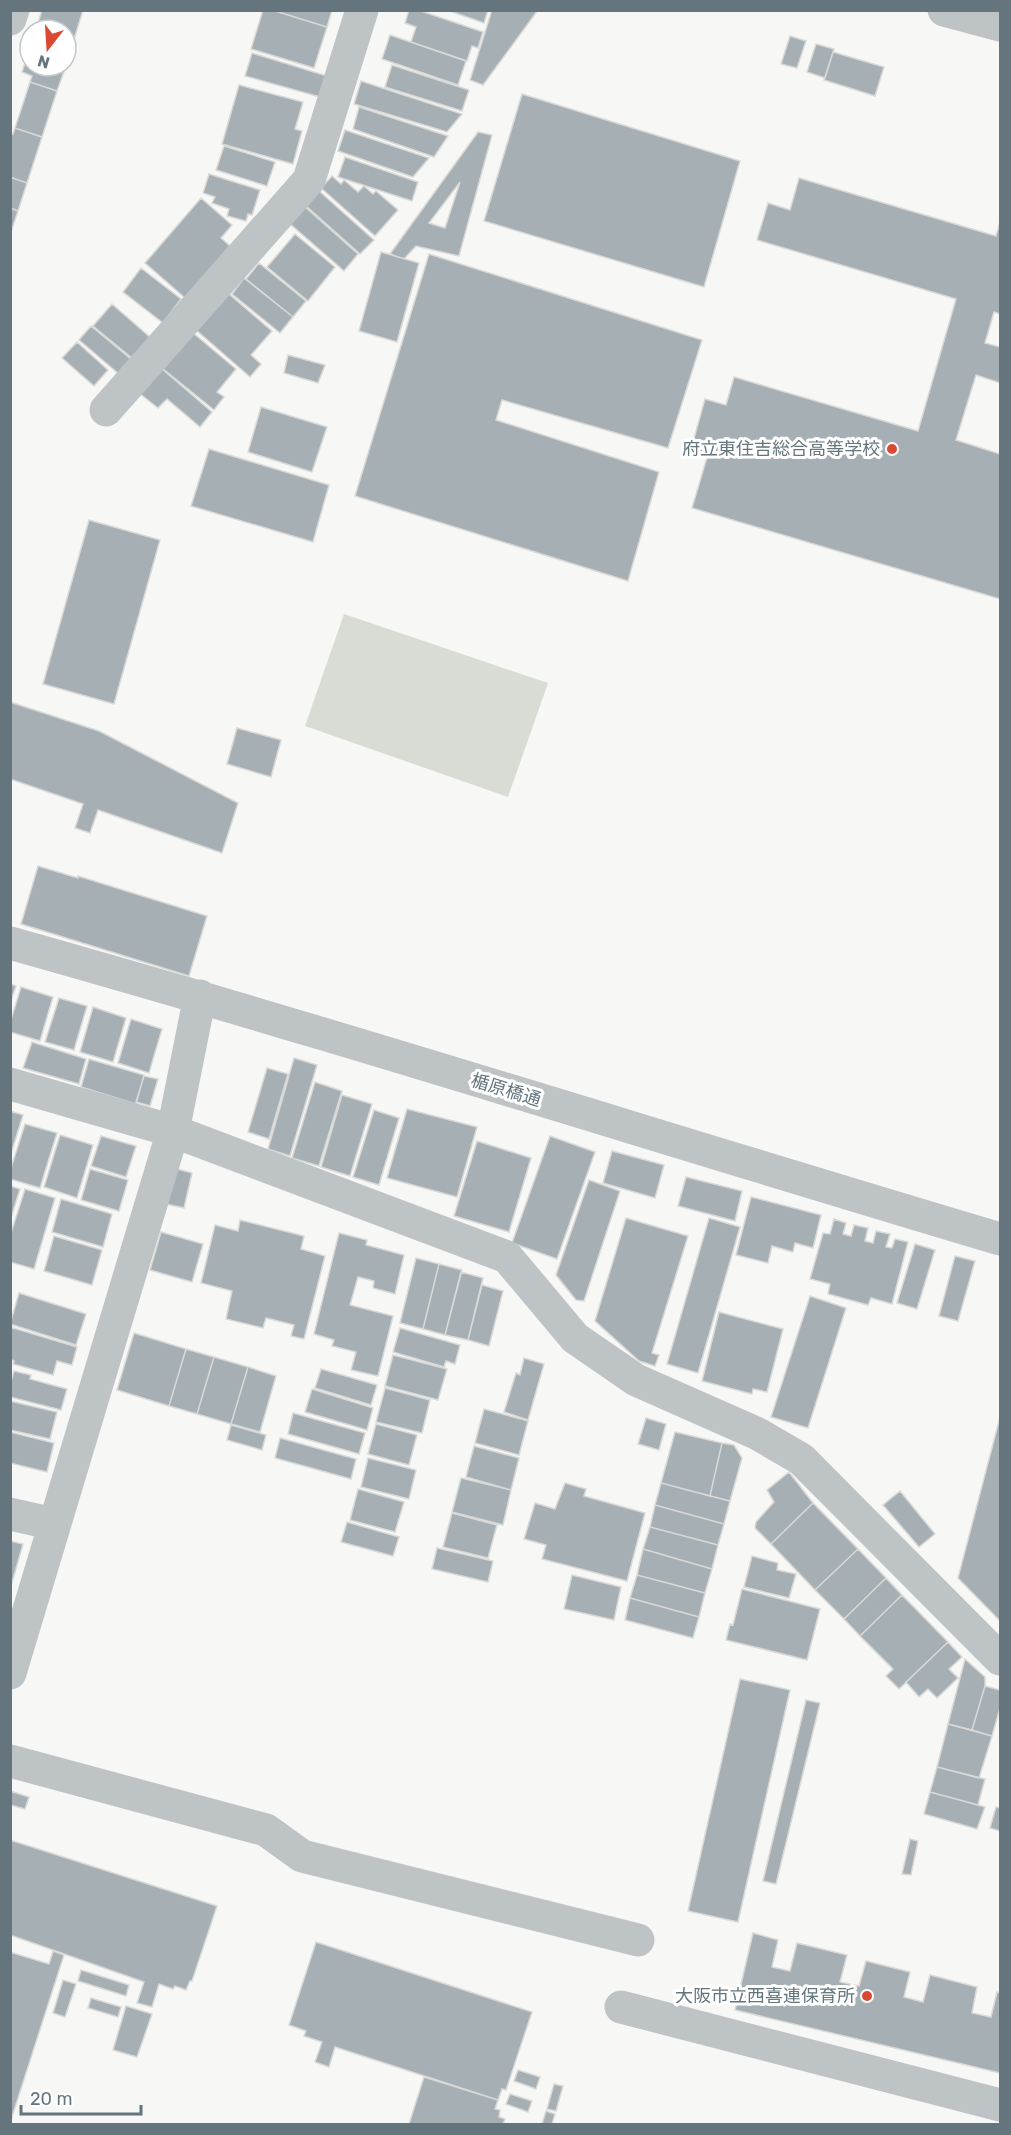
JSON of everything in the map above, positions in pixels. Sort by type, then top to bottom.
[{"type":"street","points":[[10,19],[13,10]]},
{"type":"street","points":[[106,410],[309,180],[362,10]]},
{"type":"street","points":[[944,10],[1000,26]]},
{"type":"street","name":"楯原橋通","points":[[10,943],[200,996],[766,1170],[1000,1239]]},
{"type":"street","points":[[13,1658],[173,1131],[200,996]]},
{"type":"street","points":[[10,1084],[173,1131],[507,1257],[575,1338],[636,1380],[758,1434],[801,1459],[1000,1659]]},
{"type":"street","points":[[10,1514],[54,1524]]},
{"type":"street","points":[[10,1761],[266,1830],[302,1856],[638,1940]]},
{"type":"street","points":[[621,2007],[1000,2105]]},
{"type":"shaded area","points":[[344,614],[548,683],[508,797],[305,726]]},
{"type":"building","points":[[42,10],[83,10],[78,26],[78,18],[40,18]]},
{"type":"building","points":[[263,10],[272,10],[327,27],[314,68],[251,49]]},
{"type":"building","points":[[272,10],[332,10],[327,27]]},
{"type":"building","points":[[409,10],[418,10],[483,32],[478,48],[472,46],[467,61],[411,42],[416,27],[405,23]]},
{"type":"building","points":[[447,10],[488,10],[484,23]]},
{"type":"building","points":[[492,10],[538,10],[483,85],[470,80]]},
{"type":"building","points":[[390,35],[466,61],[458,85],[382,59]]},
{"type":"building","points":[[790,36],[806,41],[797,68],[781,64]]},
{"type":"building","points":[[816,44],[834,49],[825,78],[807,72]]},
{"type":"building","points":[[833,52],[884,67],[875,96],[824,80]]},
{"type":"building","points":[[252,53],[327,76],[320,97],[245,76]]},
{"type":"building","points":[[392,65],[469,90],[462,111],[385,87]]},
{"type":"building","points":[[31,78],[62,78],[57,91],[30,82]]},
{"type":"building","points":[[361,81],[462,114],[447,132],[354,104]]},
{"type":"building","points":[[30,82],[57,91],[42,137],[15,128]]},
{"type":"building","points":[[239,85],[303,102],[295,129],[302,131],[293,164],[222,144]]},
{"type":"building","points":[[522,94],[740,161],[704,287],[484,221]]},
{"type":"building","points":[[359,107],[448,136],[434,157],[353,129]]},
{"type":"building","points":[[15,128],[42,137],[27,183],[10,177],[10,133],[13,134]]},
{"type":"building","points":[[345,130],[429,158],[413,177],[338,151]]},
{"type":"building","points":[[478,132],[492,135],[459,256],[416,246],[404,259],[390,254]],"holes":[[[460,182],[445,228],[429,223]]]},
{"type":"building","points":[[224,146],[275,162],[267,186],[216,170]]},
{"type":"building","points":[[345,157],[418,182],[412,201],[338,177]]},
{"type":"building","points":[[209,174],[260,190],[252,215],[248,214],[246,221],[227,216],[229,209],[212,203],[215,197],[203,193]]},
{"type":"building","points":[[332,176],[341,184],[344,180],[358,192],[364,186],[373,194],[376,191],[398,210],[375,236],[321,188]]},
{"type":"building","points":[[10,177],[27,183],[18,211],[10,208]]},
{"type":"building","points":[[799,178],[996,236],[1000,222],[1000,314],[994,312],[985,343],[1000,347],[1000,383],[976,375],[956,440],[1000,454],[1000,599],[692,508],[708,454],[691,449],[705,399],[726,405],[734,377],[918,431],[956,299],[757,240],[768,203],[790,210]]},
{"type":"building","points":[[318,190],[374,240],[360,254],[305,205]]},
{"type":"building","points":[[201,198],[232,225],[221,238],[230,246],[185,298],[145,263]]},
{"type":"building","points":[[304,206],[358,254],[344,271],[289,223]]},
{"type":"building","points":[[10,208],[18,211],[10,235]]},
{"type":"building","points":[[295,234],[335,267],[308,301],[267,267]]},
{"type":"building","points":[[381,252],[419,263],[397,342],[359,331]]},
{"type":"building","points":[[429,254],[702,340],[668,448],[502,400],[496,420],[659,472],[628,581],[355,496]]},
{"type":"building","points":[[259,263],[306,301],[293,317],[246,279]]},
{"type":"building","points":[[141,268],[181,299],[163,323],[123,292]]},
{"type":"building","points":[[244,278],[293,317],[280,333],[232,294]]},
{"type":"building","points":[[228,293],[272,331],[251,355],[261,364],[250,377],[196,330]]},
{"type":"building","points":[[112,304],[151,338],[133,359],[93,326]]},
{"type":"building","points":[[91,326],[132,360],[120,375],[79,340]]},
{"type":"building","points":[[192,332],[236,369],[217,392],[224,397],[214,410],[162,368]]},
{"type":"building","points":[[77,342],[108,370],[94,386],[62,358]]},
{"type":"building","points":[[288,355],[325,365],[318,383],[284,373]]},
{"type":"building","points":[[161,368],[212,412],[200,427],[167,399],[158,408],[139,393]]},
{"type":"building","points":[[261,407],[327,427],[312,472],[248,452]]},
{"type":"building","points":[[209,449],[329,485],[313,542],[191,506]]},
{"type":"building","points":[[89,520],[160,540],[114,704],[43,684]]},
{"type":"building","points":[[10,702],[99,731],[238,803],[222,853],[98,810],[90,833],[75,828],[83,804],[10,779]]},
{"type":"building","points":[[237,728],[281,740],[271,777],[227,764]]},
{"type":"building","points":[[38,866],[207,916],[189,976],[21,924]]},
{"type":"building","points":[[10,984],[16,986],[10,1003]]},
{"type":"building","points":[[21,987],[53,997],[40,1041],[10,1032],[10,1023]]},
{"type":"building","points":[[59,998],[87,1006],[74,1050],[45,1042]]},
{"type":"building","points":[[93,1007],[126,1018],[113,1062],[80,1052]]},
{"type":"building","points":[[131,1019],[162,1029],[149,1073],[118,1063]]},
{"type":"building","points":[[32,1042],[86,1059],[79,1084],[23,1068]]},
{"type":"building","points":[[294,1058],[317,1065],[290,1156],[268,1149]]},
{"type":"building","points":[[89,1059],[144,1075],[136,1104],[81,1087]]},
{"type":"building","points":[[267,1068],[288,1074],[269,1139],[248,1132]]},
{"type":"building","points":[[144,1076],[158,1079],[150,1106],[136,1102]]},
{"type":"building","points":[[315,1082],[342,1091],[319,1166],[292,1158]]},
{"type":"building","points":[[342,1095],[372,1104],[350,1176],[321,1167]]},
{"type":"building","points":[[407,1109],[477,1127],[457,1197],[387,1178]]},
{"type":"building","points":[[374,1110],[399,1118],[379,1185],[353,1177]]},
{"type":"building","points":[[10,1111],[23,1115],[10,1157]]},
{"type":"building","points":[[25,1124],[57,1133],[40,1188],[10,1179],[10,1171]]},
{"type":"building","points":[[60,1135],[93,1145],[77,1198],[44,1187]]},
{"type":"building","points":[[101,1136],[136,1146],[126,1177],[91,1166]]},
{"type":"building","points":[[550,1136],[595,1152],[557,1259],[512,1243]]},
{"type":"building","points":[[477,1141],[531,1158],[509,1232],[454,1216]]},
{"type":"building","points":[[612,1151],[664,1165],[655,1198],[603,1183]]},
{"type":"building","points":[[174,1168],[192,1173],[184,1208],[166,1204]]},
{"type":"building","points":[[90,1169],[128,1180],[119,1211],[81,1200]]},
{"type":"building","points":[[686,1177],[742,1191],[735,1221],[678,1206]]},
{"type":"building","points":[[589,1180],[620,1191],[584,1301],[576,1300],[556,1275]]},
{"type":"building","points":[[10,1186],[20,1189],[10,1221]]},
{"type":"building","points":[[25,1189],[55,1198],[34,1269],[10,1262],[10,1236]]},
{"type":"building","points":[[751,1197],[821,1215],[813,1248],[795,1243],[793,1252],[772,1246],[768,1263],[736,1255]]},
{"type":"building","points":[[61,1199],[112,1214],[103,1247],[52,1232]]},
{"type":"building","points":[[626,1218],[688,1236],[652,1353],[659,1355],[655,1366],[639,1361],[595,1321]]},
{"type":"building","points":[[709,1218],[740,1227],[698,1373],[667,1364]]},
{"type":"building","points":[[834,1219],[846,1223],[843,1234],[851,1236],[854,1225],[868,1228],[865,1241],[873,1243],[876,1231],[890,1234],[886,1247],[892,1248],[895,1239],[908,1242],[892,1304],[871,1298],[868,1305],[828,1294],[830,1284],[810,1279],[823,1233],[830,1234]]},
{"type":"building","points":[[240,1220],[304,1236],[301,1249],[325,1256],[304,1339],[291,1336],[294,1325],[266,1318],[263,1328],[226,1319],[232,1291],[201,1283],[215,1225],[238,1231]]},
{"type":"building","points":[[161,1232],[203,1244],[192,1282],[150,1270]]},
{"type":"building","points":[[339,1233],[367,1240],[366,1245],[404,1255],[395,1294],[373,1288],[374,1281],[358,1277],[350,1305],[393,1316],[378,1376],[351,1370],[356,1352],[332,1346],[334,1340],[314,1334]]},
{"type":"building","points":[[54,1236],[102,1250],[92,1285],[44,1271]]},
{"type":"building","points":[[915,1244],[935,1250],[917,1309],[897,1303]]},
{"type":"building","points":[[955,1256],[975,1261],[958,1321],[939,1316]]},
{"type":"building","points":[[416,1258],[439,1264],[423,1329],[400,1323]]},
{"type":"building","points":[[439,1264],[462,1270],[445,1335],[423,1329]]},
{"type":"building","points":[[461,1272],[483,1278],[468,1340],[445,1335]]},
{"type":"building","points":[[482,1285],[503,1291],[489,1346],[468,1340]]},
{"type":"building","points":[[19,1293],[86,1314],[76,1345],[10,1324]]},
{"type":"building","points":[[810,1296],[846,1308],[808,1428],[771,1417]]},
{"type":"building","points":[[719,1312],[783,1329],[767,1392],[753,1389],[752,1394],[702,1381]]},
{"type":"building","points":[[10,1327],[77,1347],[72,1365],[57,1361],[53,1375],[13,1364],[14,1361],[10,1359]]},
{"type":"building","points":[[400,1328],[460,1345],[455,1364],[446,1361],[444,1367],[393,1352]]},
{"type":"building","points":[[134,1333],[186,1349],[169,1406],[117,1390]]},
{"type":"building","points":[[186,1349],[214,1357],[197,1414],[169,1406]]},
{"type":"building","points":[[393,1355],[447,1369],[438,1400],[385,1386]]},
{"type":"building","points":[[214,1357],[248,1367],[231,1424],[197,1414]]},
{"type":"building","points":[[524,1358],[544,1364],[528,1420],[504,1412],[516,1373],[520,1375]]},
{"type":"building","points":[[248,1367],[276,1376],[260,1432],[231,1424]]},
{"type":"building","points":[[321,1369],[377,1385],[371,1405],[315,1388]]},
{"type":"building","points":[[14,1371],[31,1375],[30,1379],[67,1389],[61,1410],[10,1397],[10,1385]]},
{"type":"building","points":[[385,1388],[430,1400],[422,1433],[376,1422]]},
{"type":"building","points":[[312,1389],[373,1408],[367,1430],[305,1412]]},
{"type":"building","points":[[10,1401],[57,1412],[50,1439],[10,1430]]},
{"type":"building","points":[[484,1409],[528,1421],[519,1455],[475,1443]]},
{"type":"building","points":[[293,1413],[365,1433],[359,1454],[288,1434]]},
{"type":"building","points":[[1000,1417],[1000,1621],[958,1578]]},
{"type":"building","points":[[646,1418],[666,1424],[659,1450],[638,1444]]},
{"type":"building","points":[[376,1424],[417,1435],[409,1465],[368,1454]]},
{"type":"building","points":[[231,1425],[266,1435],[262,1450],[227,1440]]},
{"type":"building","points":[[10,1432],[54,1443],[47,1472],[10,1463]]},
{"type":"building","points":[[675,1432],[722,1443],[710,1496],[661,1483]]},
{"type":"building","points":[[280,1438],[356,1459],[351,1479],[275,1458]]},
{"type":"building","points":[[722,1443],[734,1445],[742,1458],[730,1501],[710,1496]]},
{"type":"building","points":[[474,1446],[519,1458],[511,1490],[466,1477]]},
{"type":"building","points":[[368,1458],[416,1470],[409,1499],[361,1487]]},
{"type":"building","points":[[789,1472],[813,1503],[771,1544],[755,1528],[756,1522],[774,1502],[767,1490]]},
{"type":"building","points":[[461,1478],[511,1490],[503,1525],[452,1512]]},
{"type":"building","points":[[565,1483],[586,1489],[584,1496],[645,1513],[627,1581],[542,1559],[546,1545],[524,1539],[535,1503],[555,1509]]},
{"type":"building","points":[[661,1483],[730,1501],[724,1524],[655,1505]]},
{"type":"building","points":[[358,1489],[404,1502],[395,1532],[350,1520]]},
{"type":"building","points":[[900,1491],[935,1534],[919,1547],[883,1505]]},
{"type":"building","points":[[813,1503],[858,1549],[815,1590],[771,1544]]},
{"type":"building","points":[[655,1505],[724,1524],[718,1545],[650,1527]]},
{"type":"building","points":[[452,1513],[497,1525],[488,1558],[443,1547]]},
{"type":"building","points":[[347,1522],[399,1537],[393,1556],[341,1542]]},
{"type":"building","points":[[650,1527],[718,1545],[712,1569],[643,1549]]},
{"type":"building","points":[[10,1541],[23,1544],[11,1586],[10,1586]]},
{"type":"building","points":[[437,1548],[493,1561],[488,1582],[432,1569]]},
{"type":"building","points":[[643,1549],[712,1569],[705,1593],[637,1575]]},
{"type":"building","points":[[858,1549],[886,1578],[844,1619],[815,1590]]},
{"type":"building","points":[[752,1556],[778,1563],[777,1570],[796,1574],[789,1598],[744,1587]]},
{"type":"building","points":[[572,1575],[621,1587],[614,1620],[564,1609]]},
{"type":"building","points":[[637,1575],[705,1593],[699,1617],[630,1598]]},
{"type":"building","points":[[886,1578],[902,1595],[860,1636],[844,1619]]},
{"type":"building","points":[[742,1589],[820,1609],[807,1660],[726,1640],[730,1624],[733,1625]]},
{"type":"building","points":[[902,1595],[948,1642],[899,1689],[886,1676],[893,1669],[860,1636]]},
{"type":"building","points":[[630,1598],[699,1617],[693,1638],[625,1620]]},
{"type":"building","points":[[948,1642],[962,1657],[949,1669],[958,1678],[937,1698],[928,1689],[919,1697],[906,1682]]},
{"type":"building","points":[[965,1659],[985,1677],[985,1686],[972,1730],[948,1724]]},
{"type":"building","points":[[740,1679],[790,1690],[738,1922],[688,1911]]},
{"type":"building","points":[[985,1686],[1000,1690],[1000,1708],[992,1736],[972,1730]]},
{"type":"building","points":[[806,1700],[820,1703],[776,1884],[763,1881]]},
{"type":"building","points":[[948,1724],[992,1736],[979,1778],[937,1767]]},
{"type":"building","points":[[937,1767],[985,1779],[978,1805],[930,1792]]},
{"type":"building","points":[[10,1791],[29,1797],[25,1809],[10,1805]]},
{"type":"building","points":[[930,1792],[985,1807],[977,1829],[924,1814]]},
{"type":"building","points":[[996,1807],[1000,1808],[1000,1831],[990,1828]]},
{"type":"building","points":[[910,1839],[918,1841],[911,1875],[902,1874]]},
{"type":"building","points":[[10,1840],[217,1906],[192,1981],[186,1990],[175,1986],[173,1989],[159,1984],[152,2007],[137,2003],[144,1982],[10,1935]]},
{"type":"building","points":[[753,1933],[778,1940],[772,1967],[790,1971],[797,1943],[847,1955],[840,1982],[859,1986],[866,1961],[910,1972],[904,1997],[923,2002],[930,1975],[977,1987],[972,2013],[991,2017],[997,1992],[1000,1993],[1000,2073],[735,2010]]},
{"type":"building","points":[[316,1942],[532,2012],[506,2090],[502,2089],[498,2100],[335,2047],[329,2067],[315,2062],[322,2042],[304,2036],[306,2031],[289,2025]]},
{"type":"building","points":[[53,1951],[64,1955],[10,2123],[10,1952],[49,1964]]},
{"type":"building","points":[[81,1970],[129,1985],[126,1996],[78,1981]]},
{"type":"building","points":[[63,1980],[76,1984],[65,2017],[53,2013]]},
{"type":"building","points":[[91,1998],[121,2007],[118,2017],[88,2008]]},
{"type":"building","points":[[126,2006],[152,2014],[137,2057],[113,2050]]},
{"type":"building","points":[[518,2070],[540,2077],[536,2089],[514,2081]]},
{"type":"building","points":[[424,2077],[498,2100],[495,2109],[500,2110],[499,2117],[505,2119],[503,2124],[409,2124]]},
{"type":"building","points":[[554,2084],[563,2086],[556,2111],[547,2109]]},
{"type":"building","points":[[510,2094],[532,2101],[528,2112],[506,2104]]},
{"type":"building","points":[[546,2111],[555,2114],[552,2124],[542,2124]]},
{"type":"place","name":"府立東住吉総合高等学校","points":[[892,449]]},
{"type":"place","name":"大阪市立西喜連保育所","points":[[867,1996]]}]
